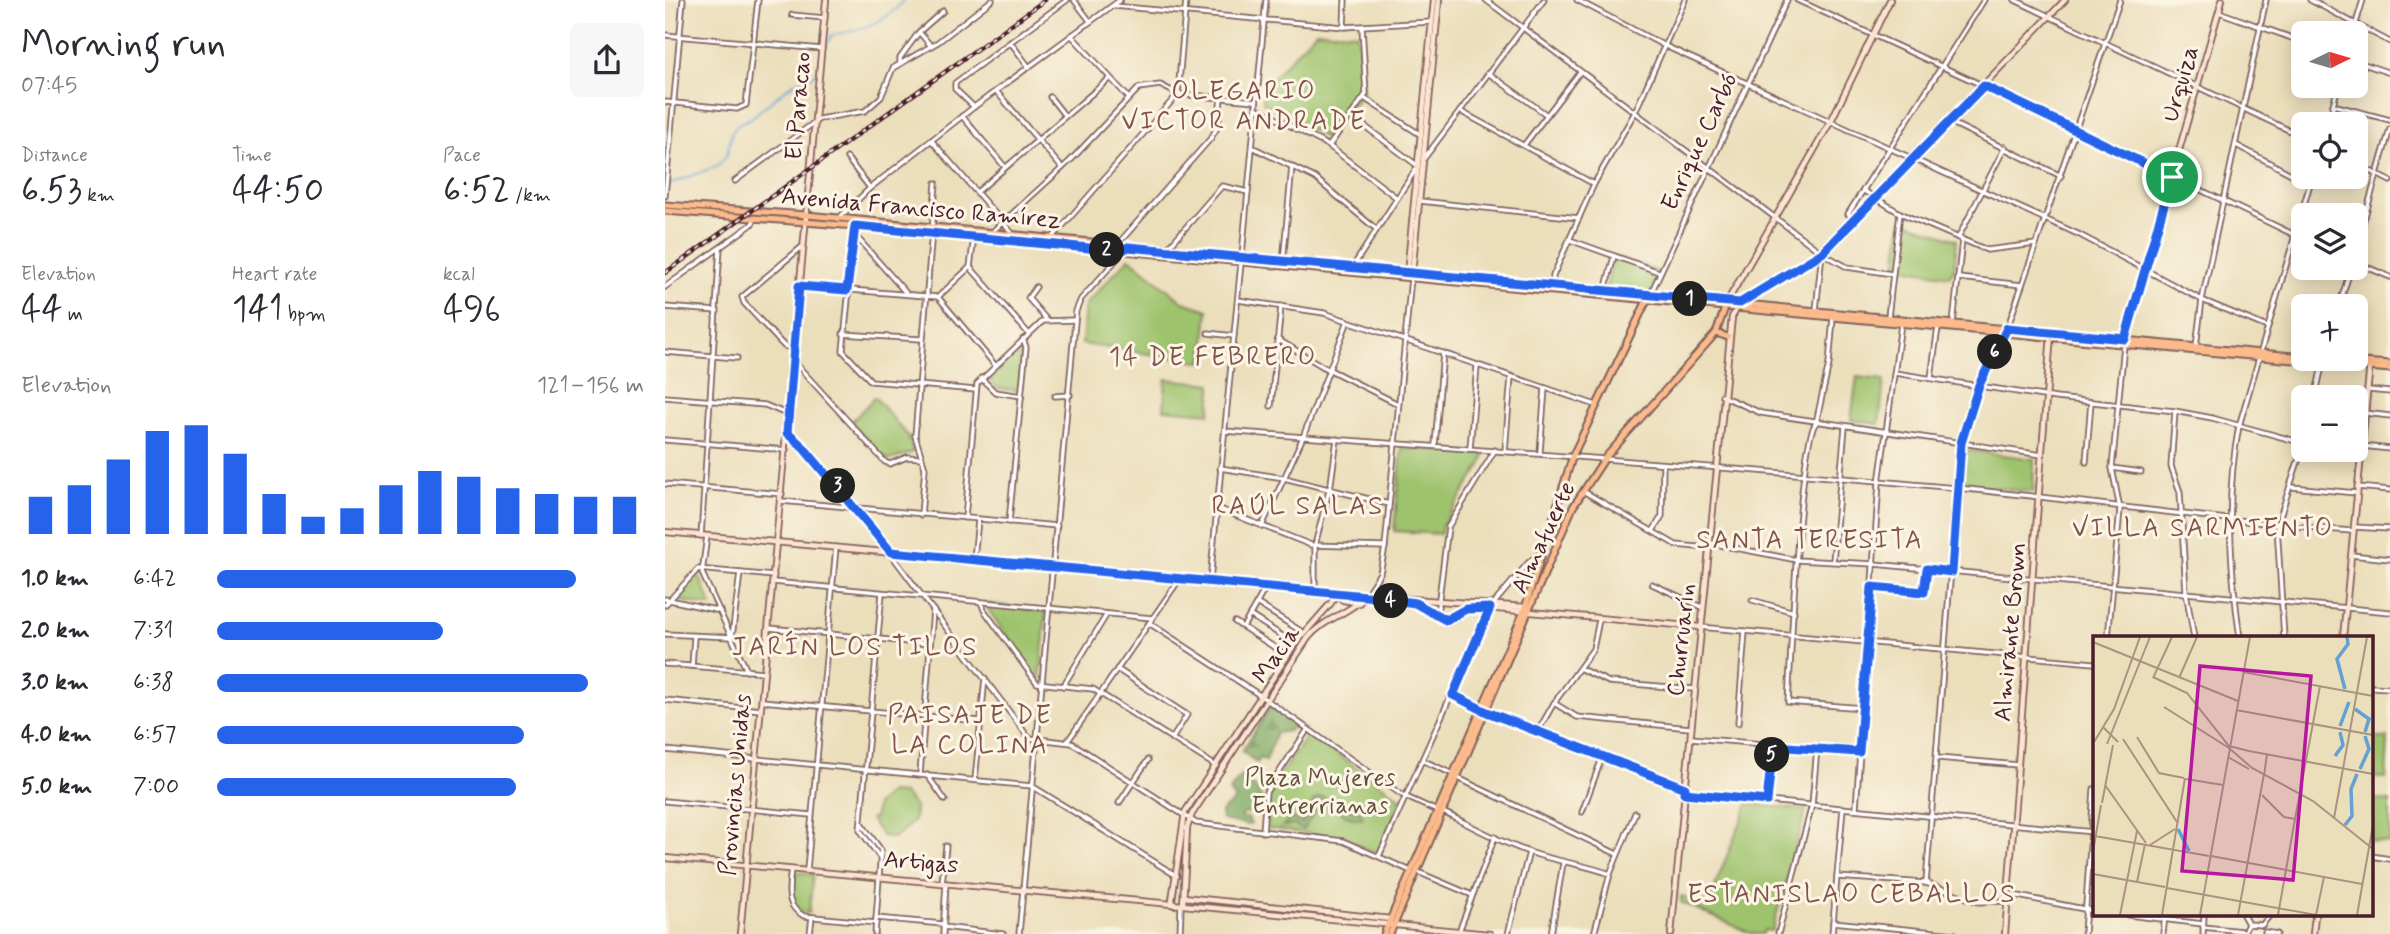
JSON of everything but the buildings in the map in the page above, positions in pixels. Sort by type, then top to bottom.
[{"type":"main road","name":"Avenida Francisco Ramírez","points":[[665,205],[806,218],[854,229],[930,230],[974,237],[991,236]]},
{"type":"main road","name":"Avenida Francisco Ramírez","points":[[665,211],[756,218],[838,219],[1119,249],[1726,305],[1740,303],[1816,313],[1833,318],[1938,327],[1952,325]]},
{"type":"main road","name":"Avenida Francisco Ramírez","points":[[1013,238],[1052,239],[1119,249],[1128,247],[1166,250],[1241,260],[1553,286],[1649,297]]},
{"type":"main road","points":[[1526,610],[1573,455],[1649,297]]},
{"type":"main road","name":"Avenida Francisco Ramírez","points":[[1726,305],[1735,309],[1888,317],[2051,336],[2291,356]]},
{"type":"main road","name":"Almafuerte","points":[[1384,934],[1390,927],[1526,610],[1583,491],[1605,458],[1716,333],[1726,305]]},
{"type":"main road","points":[[1716,333],[1728,337]]},
{"type":"main road","name":"Avenida Francisco Ramírez","points":[[2125,342],[2291,358]]},
{"type":"main road","name":"Avenida Francisco Ramírez","points":[[2370,365],[2390,367]]},
{"type":"main road","name":"Almafuerte","points":[[1390,934],[1390,918],[1414,871]]},
{"type":"street","points":[[665,196],[683,0]]},
{"type":"street","points":[[665,102],[737,109],[746,105],[758,0]]},
{"type":"street","name":"El Paracao","points":[[806,218],[826,0]]},
{"type":"street","points":[[735,181],[815,122],[865,111],[879,101],[888,76],[900,63],[931,46],[992,0]]},
{"type":"street","points":[[974,107],[955,89],[955,83],[1066,0]]},
{"type":"street","points":[[1074,0],[1090,21]]},
{"type":"street","points":[[838,219],[870,188],[931,140],[1120,0]]},
{"type":"street","points":[[1052,239],[1178,94],[1186,0]]},
{"type":"street","points":[[1210,581],[1258,109],[1256,101],[1266,0]]},
{"type":"street","points":[[1344,27],[1345,0]]},
{"type":"street","points":[[1409,275],[1431,22],[1436,0]]},
{"type":"street","points":[[1409,275],[1420,201],[1436,0]]},
{"type":"street","points":[[1486,0],[1822,253],[1847,267],[1892,274]]},
{"type":"street","points":[[1352,269],[1418,166],[1544,0]]},
{"type":"street","points":[[1577,0],[1664,45],[1892,148],[2044,221],[2080,235],[2202,300],[2267,327]]},
{"type":"street","points":[[1553,286],[1553,276],[1594,184],[1635,112],[1685,0]]},
{"type":"street","name":"Enrique Carbó","points":[[1649,297],[1787,0]]},
{"type":"street","points":[[1797,0],[1984,86],[2291,234]]},
{"type":"street","points":[[1726,305],[1832,121],[1890,0]]},
{"type":"street","points":[[1856,219],[1848,214],[1984,0]]},
{"type":"street","points":[[2015,0],[2291,131]]},
{"type":"street","points":[[1735,309],[1740,303],[1822,253],[2065,0]]},
{"type":"street","points":[[1926,883],[1961,443],[1979,385],[2006,331],[2120,0]]},
{"type":"street","name":"Urquiza","points":[[2125,342],[2223,0]]},
{"type":"street","points":[[2196,347],[2202,300],[2266,0]]},
{"type":"street","points":[[2310,0],[2349,21]]},
{"type":"street","points":[[2356,21],[2363,0]]},
{"type":"street","points":[[1112,6],[1344,27],[1431,22]]},
{"type":"street","points":[[900,63],[899,58],[919,32],[943,11]]},
{"type":"street","points":[[2220,12],[2291,38]]},
{"type":"street","points":[[792,15],[825,18]]},
{"type":"street","points":[[1329,146],[1367,92],[1361,27]]},
{"type":"street","points":[[2368,31],[2390,42]]},
{"type":"street","points":[[919,32],[931,46]]},
{"type":"street","points":[[665,35],[822,50]]},
{"type":"street","points":[[1071,35],[1128,97]]},
{"type":"street","points":[[1011,43],[1029,67]]},
{"type":"street","points":[[2368,65],[2390,73]]},
{"type":"street","points":[[1524,145],[1581,71]]},
{"type":"street","points":[[1488,73],[1547,116]]},
{"type":"street","points":[[977,192],[1109,79]]},
{"type":"street","points":[[991,236],[1003,221],[1062,168],[1139,88],[1148,85],[1164,86],[1178,94],[1256,101]]},
{"type":"street","points":[[996,91],[1036,141],[1062,168]]},
{"type":"street","points":[[1050,97],[1065,116]]},
{"type":"street","points":[[1019,934],[1075,320],[1081,299],[1119,249],[1122,236],[1211,138],[1217,126],[1221,98]]},
{"type":"street","points":[[1364,98],[1421,135]]},
{"type":"street","points":[[2331,112],[2335,98]]},
{"type":"street","points":[[2333,104],[2390,120]]},
{"type":"street","points":[[1258,109],[1329,146],[1397,198]]},
{"type":"street","points":[[1460,111],[1594,184]]},
{"type":"street","points":[[962,116],[1005,167]]},
{"type":"street","points":[[1351,116],[1418,166]]},
{"type":"street","points":[[1950,121],[2061,176]]},
{"type":"street","points":[[2368,206],[2390,129]]},
{"type":"street","points":[[931,140],[1003,221],[1013,238]]},
{"type":"street","points":[[2236,145],[2291,174]]},
{"type":"street","points":[[1952,325],[1959,278],[1960,239],[2005,147]]},
{"type":"street","points":[[1254,148],[1319,181],[1376,229]]},
{"type":"street","points":[[847,158],[870,188]]},
{"type":"street","points":[[1283,262],[1292,166]]},
{"type":"street","points":[[2368,170],[2390,181]]},
{"type":"street","points":[[921,514],[925,468],[915,436],[924,297],[936,183]]},
{"type":"street","points":[[1166,250],[1222,186],[1248,192]]},
{"type":"street","points":[[1864,191],[1900,213],[1987,250],[2036,244]]},
{"type":"street","points":[[1420,201],[1580,218]]},
{"type":"street","points":[[1888,317],[1900,213]]},
{"type":"street","points":[[665,287],[720,248],[756,218]]},
{"type":"street","name":"Provincias Unidas","points":[[740,934],[806,218]]},
{"type":"street","points":[[854,229],[843,351],[871,381],[976,390]]},
{"type":"street","points":[[854,229],[907,295]]},
{"type":"street","points":[[799,286],[938,297],[970,267],[974,237]]},
{"type":"street","points":[[1570,240],[1660,272]]},
{"type":"street","points":[[2240,636],[2229,520],[2230,474],[2239,426],[2291,242]]},
{"type":"street","points":[[794,349],[784,346],[744,303],[742,297],[803,246]]},
{"type":"street","points":[[720,248],[704,487],[702,569],[747,671]]},
{"type":"street","points":[[1816,313],[1822,253]]},
{"type":"street","points":[[1605,291],[1614,256]]},
{"type":"street","points":[[970,267],[1029,334]]},
{"type":"street","points":[[2368,267],[2390,277]]},
{"type":"street","name":"Macia","points":[[1179,905],[1174,894],[1183,816],[1311,634],[1359,603],[1380,573],[1385,547],[1409,275]]},
{"type":"street","points":[[1959,278],[2022,285]]},
{"type":"street","points":[[1036,287],[1028,298],[1045,319]]},
{"type":"street","points":[[938,297],[995,365]]},
{"type":"street","points":[[1238,300],[1321,312],[1596,405]]},
{"type":"street","points":[[1271,406],[1280,306]]},
{"type":"street","points":[[665,307],[717,311]]},
{"type":"street","name":"Churruarín","points":[[1671,934],[1728,337],[1735,309]]},
{"type":"street","points":[[1833,318],[1829,364],[1816,423],[1811,429],[1804,475],[1788,702],[1863,708]]},
{"type":"street","points":[[965,518],[976,390],[981,378],[1045,319],[1075,320]]},
{"type":"street","points":[[1262,526],[1303,437],[1348,321]]},
{"type":"street","points":[[1856,808],[1879,483],[1901,324]]},
{"type":"street","points":[[1931,378],[1938,327]]},
{"type":"street","points":[[1207,333],[1234,336]]},
{"type":"street","points":[[843,334],[921,340]]},
{"type":"street","name":"Almirante Brown","points":[[2005,934],[2051,336]]},
{"type":"street","points":[[1009,522],[1026,347],[1023,339]]},
{"type":"street","points":[[1277,339],[1328,369],[1398,404]]},
{"type":"street","points":[[2108,636],[2120,509],[2112,468],[2125,342]]},
{"type":"street","points":[[665,352],[737,358]]},
{"type":"street","points":[[1435,446],[1443,353]]},
{"type":"street","points":[[793,364],[798,366],[885,462],[890,464],[907,457],[922,458]]},
{"type":"street","points":[[2368,385],[2370,365]]},
{"type":"street","points":[[1469,449],[1477,366]]},
{"type":"street","points":[[1895,373],[2047,397],[2175,411],[2291,441]]},
{"type":"street","points":[[1505,451],[1511,377]]},
{"type":"street","points":[[981,378],[995,392],[1022,396]]},
{"type":"street","points":[[1540,453],[1545,388]]},
{"type":"street","points":[[2368,390],[2390,392]]},
{"type":"street","points":[[1055,396],[1070,395]]},
{"type":"street","points":[[1722,396],[1761,413],[2042,455]]},
{"type":"street","points":[[665,397],[765,405],[789,415]]},
{"type":"street","points":[[2086,462],[2091,402]]},
{"type":"street","points":[[2175,411],[2171,466],[2180,492],[2186,592],[2194,636]]},
{"type":"street","points":[[2368,413],[2390,416]]},
{"type":"street","points":[[1833,562],[1845,427]]},
{"type":"street","points":[[1225,431],[1573,455],[1804,475],[1958,489],[2277,526],[2390,529]]},
{"type":"street","points":[[787,433],[857,509],[1029,738],[1067,743],[1189,820],[1343,842],[1472,895]]},
{"type":"street","points":[[1315,591],[1315,545],[1329,490],[1337,439]]},
{"type":"street","points":[[665,440],[786,450]]},
{"type":"street","points":[[2368,447],[2390,449]]},
{"type":"street","points":[[1437,614],[1448,527],[1495,450]]},
{"type":"street","points":[[2284,636],[2277,526],[2282,504],[2292,487],[2298,462]]},
{"type":"street","points":[[2343,636],[2360,462]]},
{"type":"street","points":[[1653,531],[1662,516],[1663,464]]},
{"type":"street","points":[[1220,468],[1283,478],[1389,504]]},
{"type":"street","points":[[2112,468],[2141,472]]},
{"type":"street","points":[[665,484],[782,494]]},
{"type":"street","points":[[2292,487],[2390,490]]},
{"type":"street","points":[[1583,491],[1676,545],[1709,545],[1797,560],[1874,564],[2390,611]]},
{"type":"street","points":[[781,501],[1057,526]]},
{"type":"street","points":[[1217,508],[1315,545],[1385,547]]},
{"type":"street","points":[[974,559],[978,520]]},
{"type":"street","points":[[665,532],[1366,596],[1415,603],[1446,620],[1471,607],[1492,606]]},
{"type":"street","points":[[807,870],[836,547]]},
{"type":"street","points":[[1379,857],[1492,606],[1528,563],[1544,550]]},
{"type":"street","points":[[2351,555],[2390,559]]},
{"type":"street","points":[[666,602],[694,570],[702,569],[882,593],[1152,618]]},
{"type":"street","points":[[1872,587],[1924,592],[1927,569]]},
{"type":"street","points":[[732,637],[740,573]]},
{"type":"street","points":[[1067,743],[1179,578]]},
{"type":"street","points":[[1652,584],[1702,607]]},
{"type":"street","points":[[1243,627],[1266,587]]},
{"type":"street","points":[[881,859],[862,837],[860,822],[882,593]]},
{"type":"street","points":[[1336,593],[1343,600],[1359,603]]},
{"type":"street","name":"Macia","points":[[1179,905],[1184,896],[1189,820],[1287,656],[1304,632],[1331,603],[1336,593]]},
{"type":"street","points":[[1366,596],[1452,600],[1599,620],[2093,663]]},
{"type":"street","points":[[1452,600],[1456,614]]},
{"type":"street","points":[[1752,600],[1794,612]]},
{"type":"street","points":[[666,602],[720,611]]},
{"type":"street","points":[[981,602],[1028,672],[1041,685],[1090,688],[1101,693],[1216,766]]},
{"type":"street","points":[[1258,604],[1304,632]]},
{"type":"street","points":[[920,774],[933,610]]},
{"type":"street","points":[[1063,686],[1107,613]]},
{"type":"street","points":[[1251,616],[1296,644]]},
{"type":"street","points":[[1538,732],[1554,704],[1593,649],[1599,620]]},
{"type":"street","points":[[1235,622],[1287,656]]},
{"type":"street","points":[[1149,623],[1264,698],[1406,797],[1529,852],[1563,863],[1583,863],[1610,874]]},
{"type":"street","points":[[769,628],[929,644]]},
{"type":"street","points":[[1738,723],[1745,631]]},
{"type":"street","points":[[665,634],[732,637]]},
{"type":"street","points":[[692,666],[694,637]]},
{"type":"street","points":[[665,664],[765,673]]},
{"type":"street","points":[[1581,668],[1609,682],[1694,689]]},
{"type":"street","points":[[1117,669],[1187,715],[1172,739]]},
{"type":"street","points":[[975,780],[985,678]]},
{"type":"street","points":[[1453,695],[1484,710],[1685,790],[1767,801],[2092,831]]},
{"type":"street","points":[[665,700],[761,710]]},
{"type":"street","points":[[762,701],[980,721]]},
{"type":"street","points":[[1554,704],[1577,717],[1691,728]]},
{"type":"street","points":[[1263,832],[1266,792],[1308,729]]},
{"type":"street","points":[[1690,737],[1859,752]]},
{"type":"street","points":[[1767,801],[1773,746]]},
{"type":"street","points":[[1778,934],[1812,805],[1817,748]]},
{"type":"street","points":[[665,750],[1032,786],[1177,876]]},
{"type":"street","points":[[1582,812],[1602,758]]},
{"type":"street","points":[[1938,758],[2018,765]]},
{"type":"street","points":[[1119,803],[1147,760]]},
{"type":"street","points":[[1424,761],[1617,854]]},
{"type":"street","points":[[927,775],[945,800]]},
{"type":"street","points":[[665,801],[811,815]]},
{"type":"street","points":[[1832,934],[1843,808]]},
{"type":"street","points":[[2084,934],[2092,871],[2093,810]]},
{"type":"street","points":[[1594,934],[1610,874],[1635,813]]},
{"type":"street","points":[[860,822],[880,846],[875,934]]},
{"type":"street","points":[[1459,932],[1495,837]]},
{"type":"street","points":[[943,934],[946,846]]},
{"type":"street","points":[[1508,934],[1529,852]]},
{"type":"street","name":"Artigas","points":[[665,858],[1390,927],[1490,934]]},
{"type":"street","points":[[1551,934],[1563,863]]},
{"type":"street","points":[[791,869],[791,903],[797,912],[812,917],[876,920],[1003,934]]},
{"type":"street","points":[[1837,877],[1926,883],[1977,902],[2007,901]]},
{"type":"street","points":[[1174,894],[1390,918]]},
{"type":"street","points":[[2008,894],[2093,911]]},
{"type":"street","points":[[1179,905],[1180,934]]},
{"type":"street","points":[[2146,916],[2243,932],[2248,924]]},
{"type":"street","points":[[2203,934],[2204,916]]},
{"type":"street","points":[[2244,916],[2248,924]]},
{"type":"street","points":[[2262,925],[2269,916]]},
{"type":"street","points":[[2313,934],[2315,916]]},
{"type":"street","points":[[810,934],[812,917]]},
{"type":"street","points":[[2163,934],[2165,917]]},
{"type":"street","points":[[1833,922],[1955,934]]},
{"type":"street","points":[[2248,924],[2262,925]]},
{"type":"street","points":[[2262,925],[2265,933],[2277,934]]},
{"type":"street","points":[[1390,927],[1397,934]]},
{"type":"green space","points":[[1316,31],[1357,33],[1363,93],[1325,138],[1263,102],[1264,87]]},
{"type":"green space","points":[[1902,220],[1957,240],[1954,270],[1949,276],[1896,267]]},
{"type":"green space","points":[[1614,256],[1659,272],[1650,295],[1605,291]]},
{"type":"green space","points":[[1129,258],[1183,302],[1208,310],[1203,362],[1082,344],[1085,305]]},
{"type":"green space","points":[[1021,345],[1019,391],[996,388],[990,380],[998,366]]},
{"type":"green space","points":[[1857,377],[1884,380],[1879,424],[1851,420]]},
{"type":"green space","points":[[1166,379],[1212,384],[1210,413],[1164,409]]},
{"type":"green space","points":[[875,397],[908,436],[913,452],[890,460],[882,456],[851,422]]},
{"type":"green space","points":[[1402,448],[1485,454],[1482,464],[1442,526],[1441,534],[1394,531]]},
{"type":"green space","points":[[1966,450],[2034,459],[2033,492],[1963,484]]},
{"type":"green space","points":[[695,574],[699,575],[712,606],[675,600]]},
{"type":"green space","points":[[984,603],[1046,612],[1040,679],[1036,679]]},
{"type":"green space","points":[[1271,706],[1305,729],[1303,732],[1292,726],[1289,731],[1276,733],[1266,761],[1260,758],[1257,763],[1242,751]]},
{"type":"green space","name":"Plaza Mujeres Entrerrianas","points":[[1308,734],[1402,799],[1378,853],[1345,839],[1266,828],[1267,794]]},
{"type":"green space","points":[[2373,738],[2388,738],[2386,778],[2373,777]]},
{"type":"green space","points":[[1243,774],[1254,777],[1245,783],[1254,786],[1262,799],[1261,810],[1243,814],[1241,818],[1248,818],[1251,824],[1247,825],[1222,820],[1221,812],[1235,800],[1229,791]]},
{"type":"green space","points":[[890,793],[904,794],[915,807],[914,821],[894,838],[882,836],[870,819],[875,817],[876,805]]},
{"type":"green space","points":[[1322,797],[1360,812],[1363,818],[1347,816],[1322,801],[1303,830],[1294,825],[1283,826],[1290,818],[1302,823],[1314,800]]},
{"type":"green space","points":[[2373,799],[2390,801],[2390,843],[2373,841]]},
{"type":"green space","points":[[1748,804],[1806,810],[1772,931],[1764,930],[1763,934],[1752,934],[1681,902],[1681,896],[1708,903]]},
{"type":"green space","points":[[793,872],[813,874],[809,913],[800,911],[793,903]]},
{"type":"waterway","points":[[826,46],[832,35],[881,20],[890,15],[903,0]]},
{"type":"waterway","points":[[668,185],[717,166],[727,155],[732,132],[738,124],[751,118],[791,85],[815,74]]},
{"type":"railway","points":[[665,273],[1045,0]]},
{"type":"district","name":"OLEGARIO VICTOR ANDRADE","points":[[1244,107]]},
{"type":"district","name":"14 DE FEBRERO","points":[[1213,358]]},
{"type":"district","name":"RAÚL SALAS","points":[[1298,507]]},
{"type":"district","name":"VILLA SARMIENTO","points":[[2203,529]]},
{"type":"district","name":"SANTA TERESITA","points":[[1810,541]]},
{"type":"district","name":"JARÍN LOS TILOS","points":[[855,648]]},
{"type":"district","name":"PAISAJE DE LA COLINA","points":[[970,731]]},
{"type":"district","name":"ESTANISLAO CEBALLOS","points":[[1852,895]]},
{"type":"route","points":[[1984,86],[2172,177],[2125,339],[2007,328],[1979,385],[1961,443],[1952,572],[1927,569],[1924,592],[1872,587],[1859,752],[1773,746],[1767,801],[1684,793],[1685,788],[1487,712],[1453,695],[1490,608],[1466,609],[1446,620],[1415,603],[1366,596],[891,552],[802,446],[787,433],[799,286],[847,290],[855,226],[1121,251],[1128,247],[1740,303],[1822,253],[1984,86]]}]
